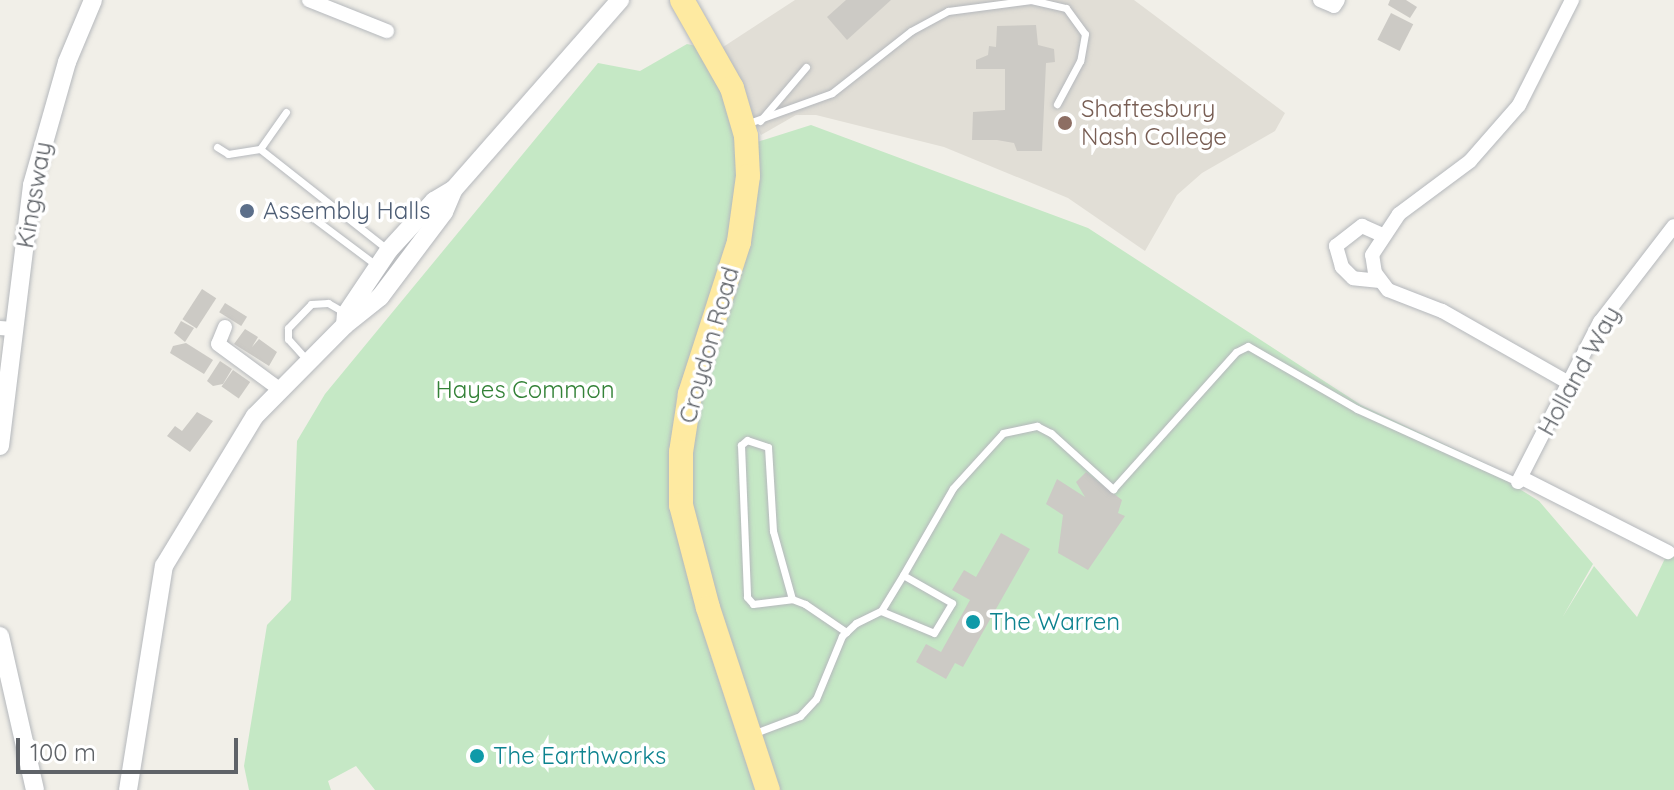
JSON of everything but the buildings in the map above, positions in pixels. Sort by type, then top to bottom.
[{"type":"highway","name":"Croydon Road","points":[[682,0],[719,60],[751,123],[742,226],[690,394],[680,481],[687,533],[768,790]]},
{"type":"street","name":"Kingsway","points":[[0,446],[6,329],[32,185],[67,62],[93,0]]},
{"type":"street","points":[[309,0],[387,31]]},
{"type":"street","points":[[128,790],[164,566],[255,416],[345,319],[389,250],[434,201],[454,189],[620,0]]},
{"type":"street","points":[[1320,0],[1334,6],[1338,0]]},
{"type":"street","points":[[1569,383],[1442,311],[1388,290],[1380,281],[1372,255],[1399,214],[1470,161],[1519,105],[1572,0]]},
{"type":"street","points":[[345,319],[380,297],[444,212],[454,189]]},
{"type":"street","points":[[1380,281],[1353,278],[1342,267],[1336,246],[1362,226],[1384,236]]},
{"type":"street","name":"Holland Way","points":[[1520,480],[1600,322],[1674,226]]},
{"type":"street","points":[[225,327],[218,344],[278,388]]},
{"type":"street","points":[[1520,480],[1668,552]]},
{"type":"street","points":[[0,636],[35,790]]},
{"type":"lane","points":[[751,123],[832,93],[911,31],[948,11],[1031,0],[1066,8],[1085,34],[1080,61],[1057,104]]},
{"type":"lane","points":[[751,123],[806,67]]},
{"type":"lane","points":[[217,147],[228,154],[260,149],[286,112]]},
{"type":"lane","points":[[260,149],[389,250]]},
{"type":"lane","points":[[304,211],[377,265]]},
{"type":"lane","points":[[307,360],[288,339],[288,328],[311,304],[328,303],[345,319]]},
{"type":"lane","points":[[750,736],[800,716],[816,699],[846,632],[881,611],[953,488],[1003,433],[1037,426],[1051,433],[1113,489],[1236,352],[1248,346],[1357,409],[1520,480]]},
{"type":"lane","points":[[792,599],[773,531],[766,443],[741,445],[747,597],[753,604],[792,599],[846,632]]},
{"type":"lane","points":[[881,611],[934,633],[952,603],[903,575]]},
{"type":"shaded area","name":"Shaftesbury Nash College","points":[[795,0],[1134,0],[1285,113],[1275,131],[1202,173],[1177,195],[1145,251],[1068,198],[944,147],[816,115],[796,115],[761,135],[720,49]]},
{"type":"green space","name":"Hayes Common","points":[[687,44],[701,47],[745,144],[740,213],[677,394],[671,505],[704,634],[755,790],[375,790],[356,766],[328,781],[331,790],[249,790],[244,766],[267,625],[291,600],[297,441],[325,394],[598,63],[640,71]]},
{"type":"green space","points":[[811,125],[1088,228],[1361,405],[1512,476],[1508,482],[1539,501],[1593,564],[1562,618],[1594,566],[1637,617],[1670,548],[1674,550],[1674,790],[776,790],[688,502],[695,399],[756,215],[757,142]]},
{"type":"place","name":"Shaftesbury Nash College","points":[[1065,123]]},
{"type":"place","name":"Assembly Halls","points":[[247,211]]},
{"type":"place","name":"The Warren","points":[[973,622]]},
{"type":"place","name":"The Earthworks","points":[[477,756]]}]
